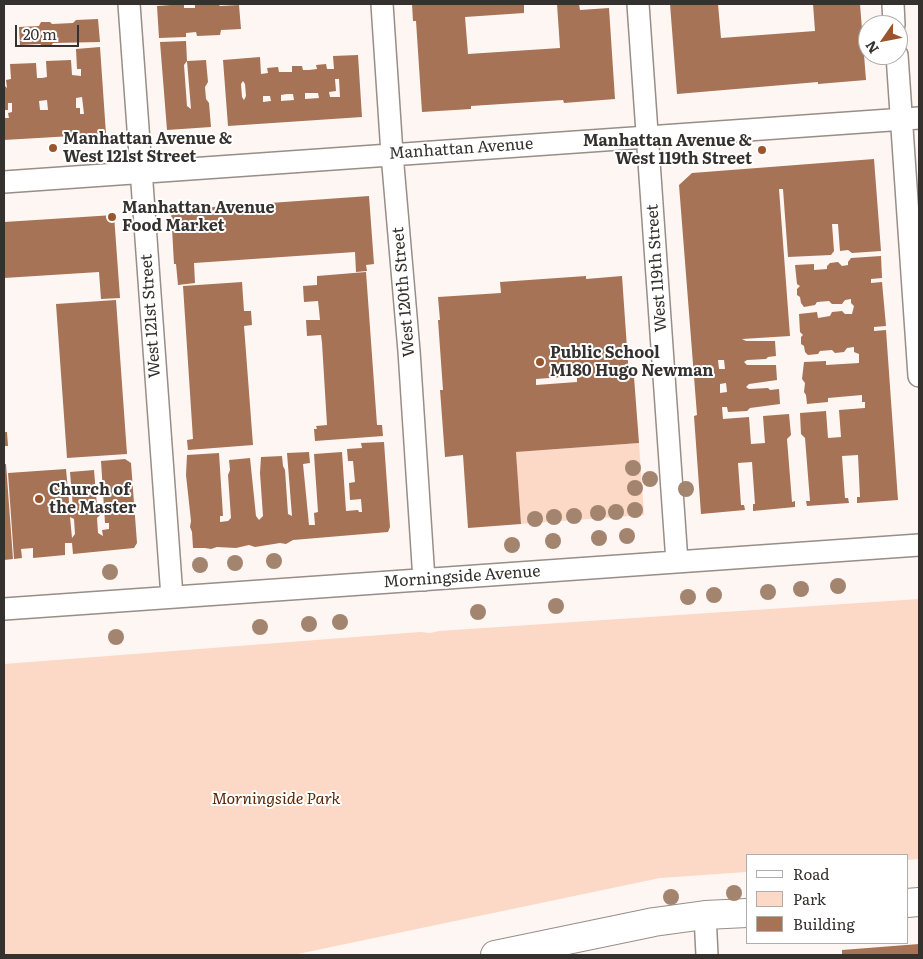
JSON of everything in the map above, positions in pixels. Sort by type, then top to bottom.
[{"type":"street","name":"West 121st Street","points":[[129,4],[172,597]]},
{"type":"street","name":"West 120th Street","points":[[382,4],[392,154],[409,351],[424,580]]},
{"type":"street","name":"West 119th Street","points":[[638,4],[677,562]]},
{"type":"street","points":[[899,65],[910,118],[919,376]]},
{"type":"street","name":"Manhattan Avenue","points":[[4,182],[910,118]]},
{"type":"street","name":"Morningside Avenue","points":[[4,609],[919,545]]},
{"type":"street","points":[[495,955],[654,922],[705,915],[746,913]]},
{"type":"street","points":[[705,915],[706,955]]},
{"type":"green space","points":[[639,443],[644,515],[521,524],[516,452]]},
{"type":"green space","name":"Morningside Park","points":[[919,599],[919,859],[908,860],[908,854],[746,854],[746,872],[660,878],[293,955],[4,955],[4,664],[439,631]]},
{"type":"building","points":[[184,4],[184,8],[195,8],[195,4],[239,5],[241,29],[221,30],[220,35],[197,36],[196,32],[186,33],[186,37],[159,38],[157,6]]},
{"type":"building","points":[[412,4],[524,4],[524,13],[465,17],[468,54],[560,48],[557,4],[579,4],[580,10],[609,8],[615,99],[564,103],[563,100],[471,106],[471,109],[422,112],[416,21],[413,21]]},
{"type":"building","points":[[670,4],[718,4],[721,38],[815,31],[813,4],[860,4],[861,15],[858,15],[858,65],[865,65],[866,80],[818,84],[818,82],[677,94]]},
{"type":"building","points":[[98,19],[100,42],[53,43],[51,46],[40,44],[20,45],[19,27],[39,26],[41,22],[50,22],[52,24],[73,23],[76,20]]},
{"type":"building","points":[[186,41],[187,61],[206,60],[208,82],[205,87],[206,99],[209,103],[211,127],[167,130],[160,42]],"holes":[[[187,61],[191,109],[187,106],[184,65]]]},
{"type":"building","points":[[100,47],[106,134],[4,140],[4,118],[9,118],[8,113],[12,112],[12,103],[8,103],[8,110],[4,110],[4,85],[7,88],[6,80],[11,79],[10,64],[36,63],[37,78],[42,78],[47,77],[46,61],[71,60],[72,75],[81,76],[81,69],[77,69],[76,49]],"holes":[[[82,97],[84,114],[80,114],[80,108],[76,108],[76,98]],[[47,100],[48,110],[40,110],[39,101]]]},
{"type":"building","points":[[358,55],[362,117],[228,126],[223,60],[260,57],[261,74],[268,73],[267,68],[278,67],[279,72],[292,72],[292,66],[302,66],[303,70],[309,70],[317,69],[316,65],[326,64],[327,69],[334,69],[333,56]],"holes":[[[335,79],[339,79],[340,97],[330,97],[329,92],[336,91]],[[243,81],[245,84],[246,96],[244,100],[241,84]],[[305,93],[318,93],[319,98],[305,99]],[[293,94],[294,100],[281,101],[281,95]],[[263,96],[270,96],[271,101],[263,102]]]},
{"type":"building","points":[[874,159],[881,251],[852,253],[848,250],[840,251],[838,224],[832,224],[834,251],[831,255],[788,257],[783,189],[779,189],[790,336],[742,339],[746,341],[775,341],[776,356],[744,362],[747,365],[776,365],[777,380],[749,384],[746,387],[749,389],[779,389],[780,404],[750,408],[747,411],[728,412],[727,407],[722,407],[723,419],[749,417],[751,444],[765,443],[763,416],[789,414],[791,435],[787,439],[792,502],[795,501],[795,507],[753,511],[753,504],[755,504],[752,462],[738,463],[741,505],[744,505],[745,510],[701,514],[694,416],[697,415],[679,185],[692,173]],"holes":[[[718,360],[724,360],[725,369],[719,369]],[[726,383],[727,392],[720,393],[720,384]]]},
{"type":"building","points":[[369,196],[374,264],[366,265],[367,271],[356,272],[355,252],[194,263],[195,283],[178,285],[176,264],[174,264],[171,210]]},
{"type":"building","points":[[114,215],[120,298],[101,299],[99,272],[4,278],[4,222]]},
{"type":"building","points":[[881,256],[882,278],[871,279],[871,283],[882,282],[886,326],[874,327],[874,331],[886,330],[898,500],[857,503],[857,497],[860,497],[858,455],[842,456],[845,498],[848,498],[849,503],[807,506],[806,501],[810,501],[805,438],[801,434],[800,413],[826,411],[828,438],[841,437],[839,410],[865,408],[865,402],[862,402],[862,395],[828,398],[828,402],[807,404],[804,392],[805,383],[802,379],[804,362],[826,361],[826,365],[859,363],[859,354],[854,352],[854,347],[847,348],[844,352],[835,353],[832,350],[808,355],[805,352],[804,346],[801,344],[801,337],[803,335],[800,332],[799,314],[817,312],[818,318],[830,316],[832,312],[842,311],[845,314],[852,314],[854,306],[851,303],[851,299],[845,300],[842,304],[832,304],[829,301],[817,302],[815,305],[804,307],[800,297],[797,295],[797,289],[800,286],[797,284],[795,265],[814,264],[814,270],[827,269],[830,263],[838,262],[842,266],[848,265],[851,258]]},
{"type":"building","points":[[366,272],[377,425],[382,425],[383,436],[315,441],[314,429],[317,429],[316,426],[327,425],[322,343],[321,335],[307,336],[306,320],[320,320],[318,301],[304,302],[303,286],[317,285],[317,276]]},
{"type":"building","points":[[586,276],[586,279],[622,276],[629,377],[634,377],[639,443],[516,452],[521,524],[468,528],[463,455],[445,457],[440,390],[443,390],[438,297],[501,293],[500,282]],"holes":[[[577,376],[577,382],[536,385],[536,379]]]},
{"type":"building","points":[[242,282],[244,311],[251,311],[252,325],[244,326],[253,445],[188,450],[187,440],[193,439],[183,286]]},
{"type":"building","points":[[116,300],[127,454],[67,458],[56,304]]},
{"type":"building","points":[[4,432],[7,432],[8,446],[4,446]]},
{"type":"building","points":[[384,442],[390,527],[388,532],[293,540],[286,544],[280,543],[255,547],[249,545],[236,548],[193,548],[186,475],[187,455],[219,453],[223,516],[220,516],[220,522],[228,521],[231,518],[228,475],[230,470],[229,460],[250,458],[256,516],[259,520],[263,516],[260,473],[261,457],[282,456],[285,470],[288,514],[292,516],[287,453],[309,452],[310,463],[303,464],[309,525],[315,525],[314,513],[318,512],[314,454],[342,452],[346,511],[358,510],[362,512],[361,499],[350,500],[349,483],[355,482],[353,461],[348,461],[347,449],[362,448],[361,443]]},
{"type":"building","points":[[125,459],[131,463],[137,543],[134,548],[73,554],[72,543],[65,543],[65,555],[33,558],[33,548],[21,549],[22,558],[14,559],[8,473],[66,469],[70,512],[73,508],[70,472],[94,470],[97,506],[100,509],[100,515],[97,518],[98,533],[103,536],[102,530],[109,529],[109,523],[105,523],[101,461]],"holes":[[[70,517],[74,519],[75,534],[72,538]]]},
{"type":"building","points":[[4,464],[6,464],[13,559],[4,560]]},
{"type":"building","points":[[919,944],[919,955],[842,955],[842,950]]},
{"type":"place","name":"Manhattan Avenue & West 121st Street","points":[[53,148]]},
{"type":"place","name":"Manhattan Avenue & West 119th Street","points":[[762,150]]},
{"type":"place","name":"Manhattan Avenue Food Market","points":[[112,217]]},
{"type":"place","name":"Public School M180 Hugo Newman","points":[[540,362]]},
{"type":"place","name":"Church of the Master","points":[[39,499]]}]
